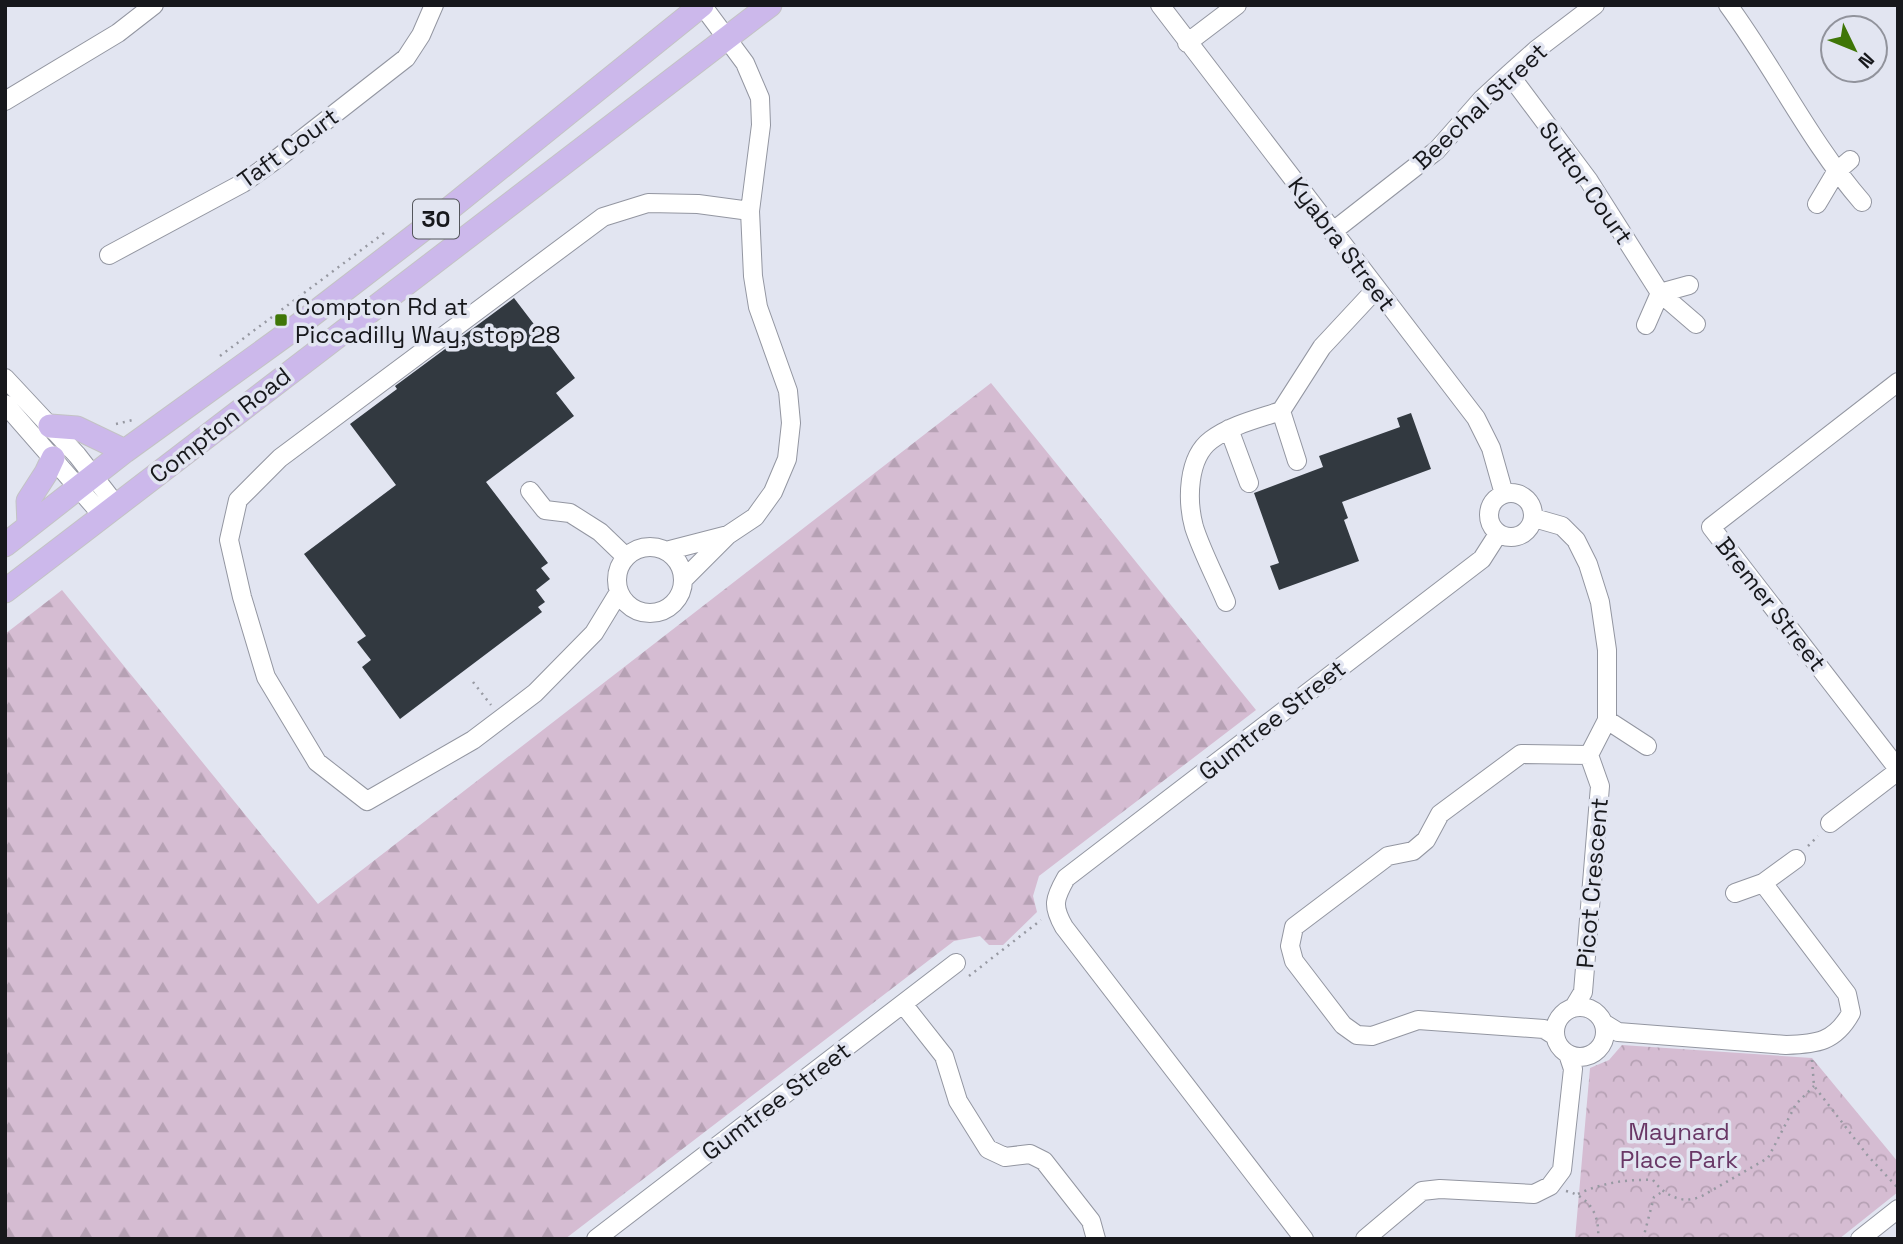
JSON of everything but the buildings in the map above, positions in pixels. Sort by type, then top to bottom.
[{"type":"main road","name":"Compton Road","points":[[5,545],[125,451],[324,306],[702,5]]},
{"type":"main road","name":"Compton Road","points":[[5,591],[770,5]]},
{"type":"main road","points":[[50,426],[77,428],[125,451]]},
{"type":"main road","points":[[29,526],[28,501],[53,458]]},
{"type":"street","points":[[5,101],[118,33],[154,5]]},
{"type":"street","name":"Taft Court","points":[[109,255],[243,183],[278,158],[406,58],[421,35],[434,5]]},
{"type":"street","points":[[683,580],[728,535],[755,517],[773,492],[787,459],[792,423],[788,391],[758,307],[753,276],[750,211],[761,125],[760,98],[748,69],[702,5]]},
{"type":"street","name":"Kyabra Street","points":[[1160,5],[1476,418],[1491,448],[1504,494]]},
{"type":"street","points":[[1187,43],[1237,5]]},
{"type":"street","name":"Beechal Street","points":[[1332,232],[1437,150],[1482,99],[1509,74],[1595,5]]},
{"type":"street","points":[[1728,5],[1751,36],[1836,172],[1863,202]]},
{"type":"street","name":"Suttor Court","points":[[1509,74],[1589,181],[1660,293],[1696,324]]},
{"type":"street","points":[[1817,204],[1836,172],[1850,160]]},
{"type":"street","points":[[619,592],[594,634],[535,693],[473,740],[367,801],[317,762],[266,677],[242,597],[229,540],[238,500],[281,458],[603,217],[648,204],[698,204],[750,211]]},
{"type":"street","points":[[1646,325],[1660,293],[1689,285]]},
{"type":"street","points":[[1226,602],[1192,518],[1192,478],[1199,452],[1208,442],[1230,429],[1281,411],[1322,347],[1376,289]]},
{"type":"street","points":[[5,378],[50,426],[86,481],[109,510]]},
{"type":"street","name":"Bremer Street","points":[[1898,382],[1711,527],[1898,770]]},
{"type":"street","points":[[5,404],[53,458],[86,481]]},
{"type":"street","points":[[1281,411],[1297,461]]},
{"type":"street","points":[[1230,429],[1248,483]]},
{"type":"street","points":[[530,491],[545,510],[570,513],[600,532],[626,557]]},
{"type":"street","points":[[1514,493],[1526,498],[1531,504],[1534,518],[1523,535],[1509,538],[1498,534],[1492,527],[1489,513],[1495,500],[1504,494],[1514,493]]},
{"type":"street","points":[[1534,518],[1562,526],[1576,540],[1588,564],[1600,602],[1607,650],[1607,720],[1589,755],[1521,754],[1440,814],[1426,840],[1413,851],[1388,856],[1294,927],[1290,946],[1294,961],[1343,1025],[1357,1035],[1372,1036],[1418,1020],[1552,1029]]},
{"type":"street","name":"Gumtree Street","points":[[1055,911],[1057,893],[1066,878],[1482,559],[1498,534]]},
{"type":"street","points":[[666,551],[728,535]]},
{"type":"street","points":[[653,547],[666,551],[680,565],[683,580],[678,597],[665,610],[647,613],[635,610],[623,600],[617,575],[626,557],[637,549],[653,547]]},
{"type":"street","points":[[594,634],[635,610]]},
{"type":"street","points":[[1607,720],[1647,746]]},
{"type":"street","name":"Picot Crescent","points":[[1582,1002],[1600,786],[1589,755]]},
{"type":"street","points":[[1830,823],[1898,770]]},
{"type":"street","points":[[1735,893],[1763,883],[1796,859]]},
{"type":"street","points":[[1609,1032],[1786,1045],[1811,1044],[1832,1037],[1844,1026],[1851,1013],[1847,994],[1763,883]]},
{"type":"street","points":[[1055,911],[1064,928],[1304,1239]]},
{"type":"street","name":"Gumtree Street","points":[[596,1239],[903,1004],[962,969]]},
{"type":"street","points":[[1552,1029],[1567,1010],[1582,1002],[1601,1017],[1609,1032]]},
{"type":"street","points":[[903,1004],[944,1056],[958,1101],[988,1149],[1005,1157],[1030,1154],[1044,1161],[1091,1220],[1096,1239]]},
{"type":"street","points":[[1552,1029],[1562,1049],[1575,1060]]},
{"type":"street","points":[[1575,1060],[1597,1051],[1609,1032]]},
{"type":"street","points":[[1365,1239],[1422,1191],[1440,1189],[1534,1194],[1550,1186],[1562,1170],[1575,1060]]},
{"type":"street","points":[[1860,1239],[1898,1209]]},
{"type":"path","points":[[217,358],[389,229]]},
{"type":"path","points":[[110,425],[134,420]]},
{"type":"path","points":[[1796,859],[1830,823]]},
{"type":"path","points":[[962,969],[1055,911]]},
{"type":"path","points":[[1811,1044],[1814,1086],[1868,1156],[1898,1188]]},
{"type":"path","points":[[1578,1194],[1594,1186],[1636,1179],[1653,1180],[1662,1192],[1673,1197],[1694,1200],[1768,1158],[1796,1104],[1814,1086]]},
{"type":"path","points":[[1550,1186],[1578,1194],[1594,1209],[1599,1230],[1598,1239]]},
{"type":"path","points":[[1643,1239],[1654,1197],[1662,1192]]},
{"type":"green space","points":[[991,383],[1256,710],[1039,876],[1033,896],[1037,912],[1003,945],[989,945],[980,936],[954,941],[565,1239],[5,1239],[5,634],[62,590],[318,904]]},
{"type":"green space","name":"Maynard Place Park","points":[[1622,1045],[1812,1058],[1898,1162],[1898,1192],[1839,1239],[1575,1239],[1590,1068],[1609,1060]]},
{"type":"place","name":"Compton Rd at Piccadilly Way, stop 28","points":[[281,320]]}]
